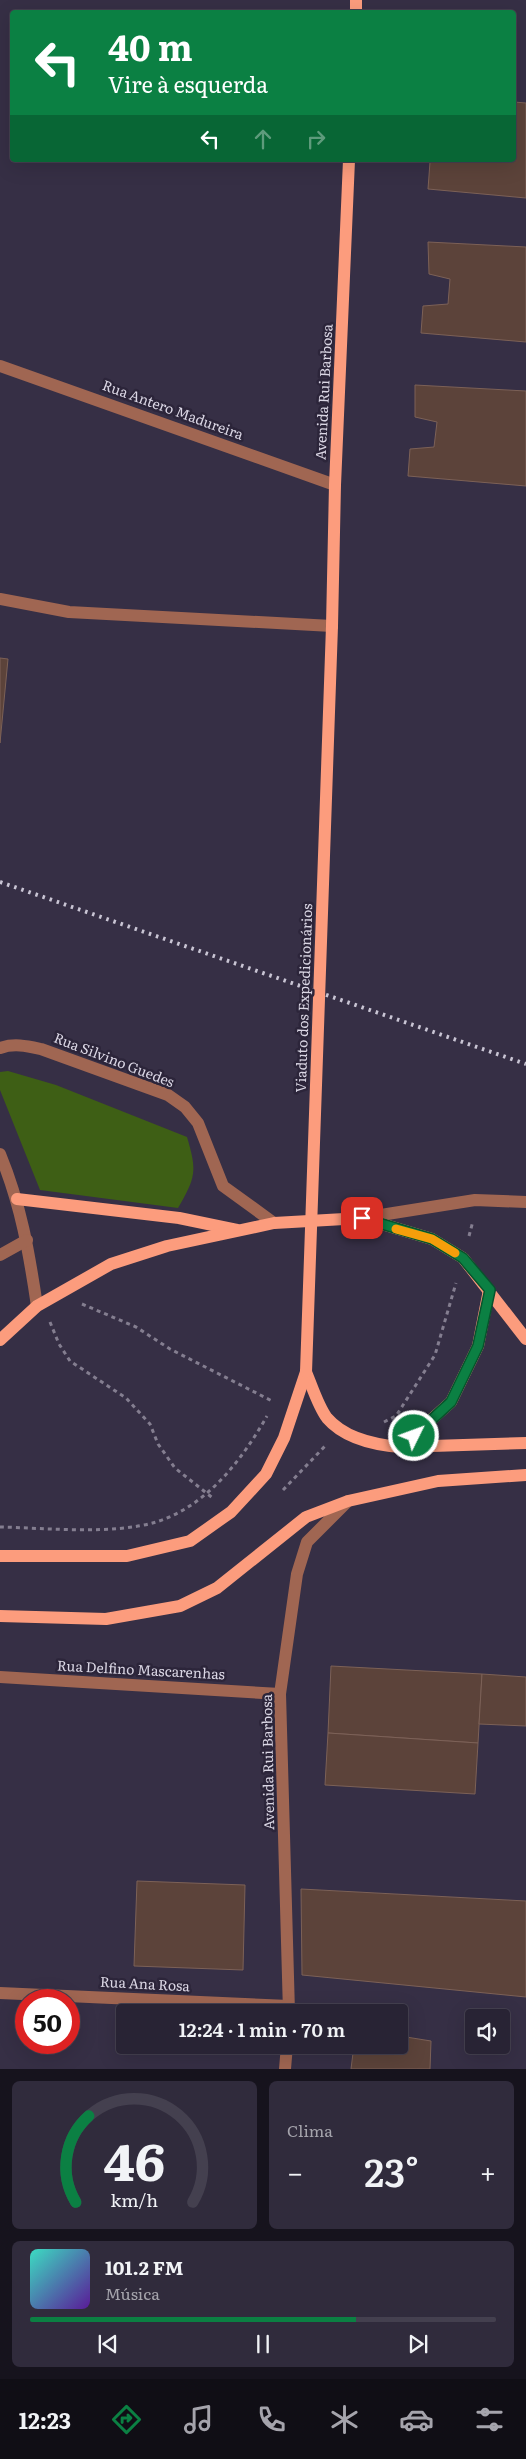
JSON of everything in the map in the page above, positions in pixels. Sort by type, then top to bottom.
[{"type":"main road","name":"Avenida Rui Barbosa","points":[[332,626],[335,485],[349,162]]},
{"type":"main road","name":"Viaduto dos Expedicionários","points":[[306,1372],[332,626]]},
{"type":"main road","points":[[17,1199],[180,1218],[244,1231]]},
{"type":"main road","points":[[0,1340],[37,1306],[112,1264],[167,1246],[244,1231],[274,1223],[362,1218],[432,1239],[463,1258],[490,1290],[526,1339]]},
{"type":"main road","points":[[401,1447],[451,1402],[478,1346],[490,1290]]},
{"type":"main road","points":[[306,1372],[327,1417],[350,1436],[383,1445],[401,1447],[526,1443]]},
{"type":"main road","points":[[0,1556],[127,1556],[190,1541],[231,1512],[266,1474],[284,1438],[306,1372]]},
{"type":"main road","points":[[0,1616],[106,1619],[180,1606],[217,1588],[306,1517],[348,1501],[438,1481],[526,1475]]},
{"type":"street","name":"Rua Antero Madureira","points":[[0,366],[335,485]]},
{"type":"street","points":[[0,599],[69,612],[332,626]]},
{"type":"street","name":"Rua Silvino Guedes","points":[[0,1048],[9,1045],[23,1045],[41,1049],[168,1095],[185,1107],[198,1123],[223,1186],[274,1223]]},
{"type":"street","points":[[0,1154],[17,1199],[28,1240],[37,1306]]},
{"type":"street","points":[[362,1218],[475,1200],[526,1202]]},
{"type":"street","points":[[0,1255],[28,1240]]},
{"type":"street","name":"Avenida Rui Barbosa","points":[[289,2004],[280,1694],[297,1574],[307,1542],[348,1501]]},
{"type":"street","name":"Rua Delfino Mascarenhas","points":[[0,1677],[280,1694]]},
{"type":"street","name":"Rua Ana Rosa","points":[[0,1992],[204,2004]]},
{"type":"street","points":[[286,2069],[287,2054]]},
{"type":"path","points":[[379,1422],[386,1422],[396,1416],[435,1355],[473,1225],[475,1200]]},
{"type":"path","points":[[0,1527],[121,1527],[155,1522],[176,1514],[206,1493],[230,1472],[254,1438],[275,1402],[170,1349],[136,1327],[90,1308],[63,1292]]},
{"type":"path","points":[[37,1306],[53,1326],[59,1344],[70,1361],[126,1398],[150,1424],[158,1444],[175,1468],[231,1512]]},
{"type":"path","points":[[277,1497],[342,1429]]},
{"type":"green space","points":[[8,1071],[56,1085],[187,1137],[192,1158],[193,1174],[178,1208],[40,1190],[0,1090],[0,1072]]},
{"type":"building","points":[[516,102],[526,103],[526,198],[428,189],[430,162],[516,162]]},
{"type":"building","points":[[428,242],[526,247],[526,342],[421,333],[423,306],[448,304],[450,279],[429,274]]},
{"type":"building","points":[[415,385],[526,391],[526,486],[408,476],[410,449],[434,447],[437,422],[415,417]]},
{"type":"building","points":[[0,658],[8,659],[0,743]]},
{"type":"building","points":[[331,1666],[482,1674],[478,1743],[328,1733]]},
{"type":"building","points":[[482,1674],[526,1677],[526,1726],[479,1724]]},
{"type":"building","points":[[328,1733],[478,1743],[475,1794],[325,1785]]},
{"type":"building","points":[[137,1881],[245,1885],[243,1970],[134,1966]]},
{"type":"building","points":[[301,1889],[526,1901],[526,1997],[302,1975]]},
{"type":"building","points":[[408,2037],[431,2041],[430,2069],[351,2069],[353,2054],[408,2054]]},
{"type":"railway","points":[[0,882],[526,1064]]},
{"type":"slow traffic","points":[[396,1229],[432,1239],[455,1253]]},
{"type":"route","points":[[362,1218],[432,1239],[463,1258],[490,1290],[478,1346],[451,1402],[414,1436]]}]
